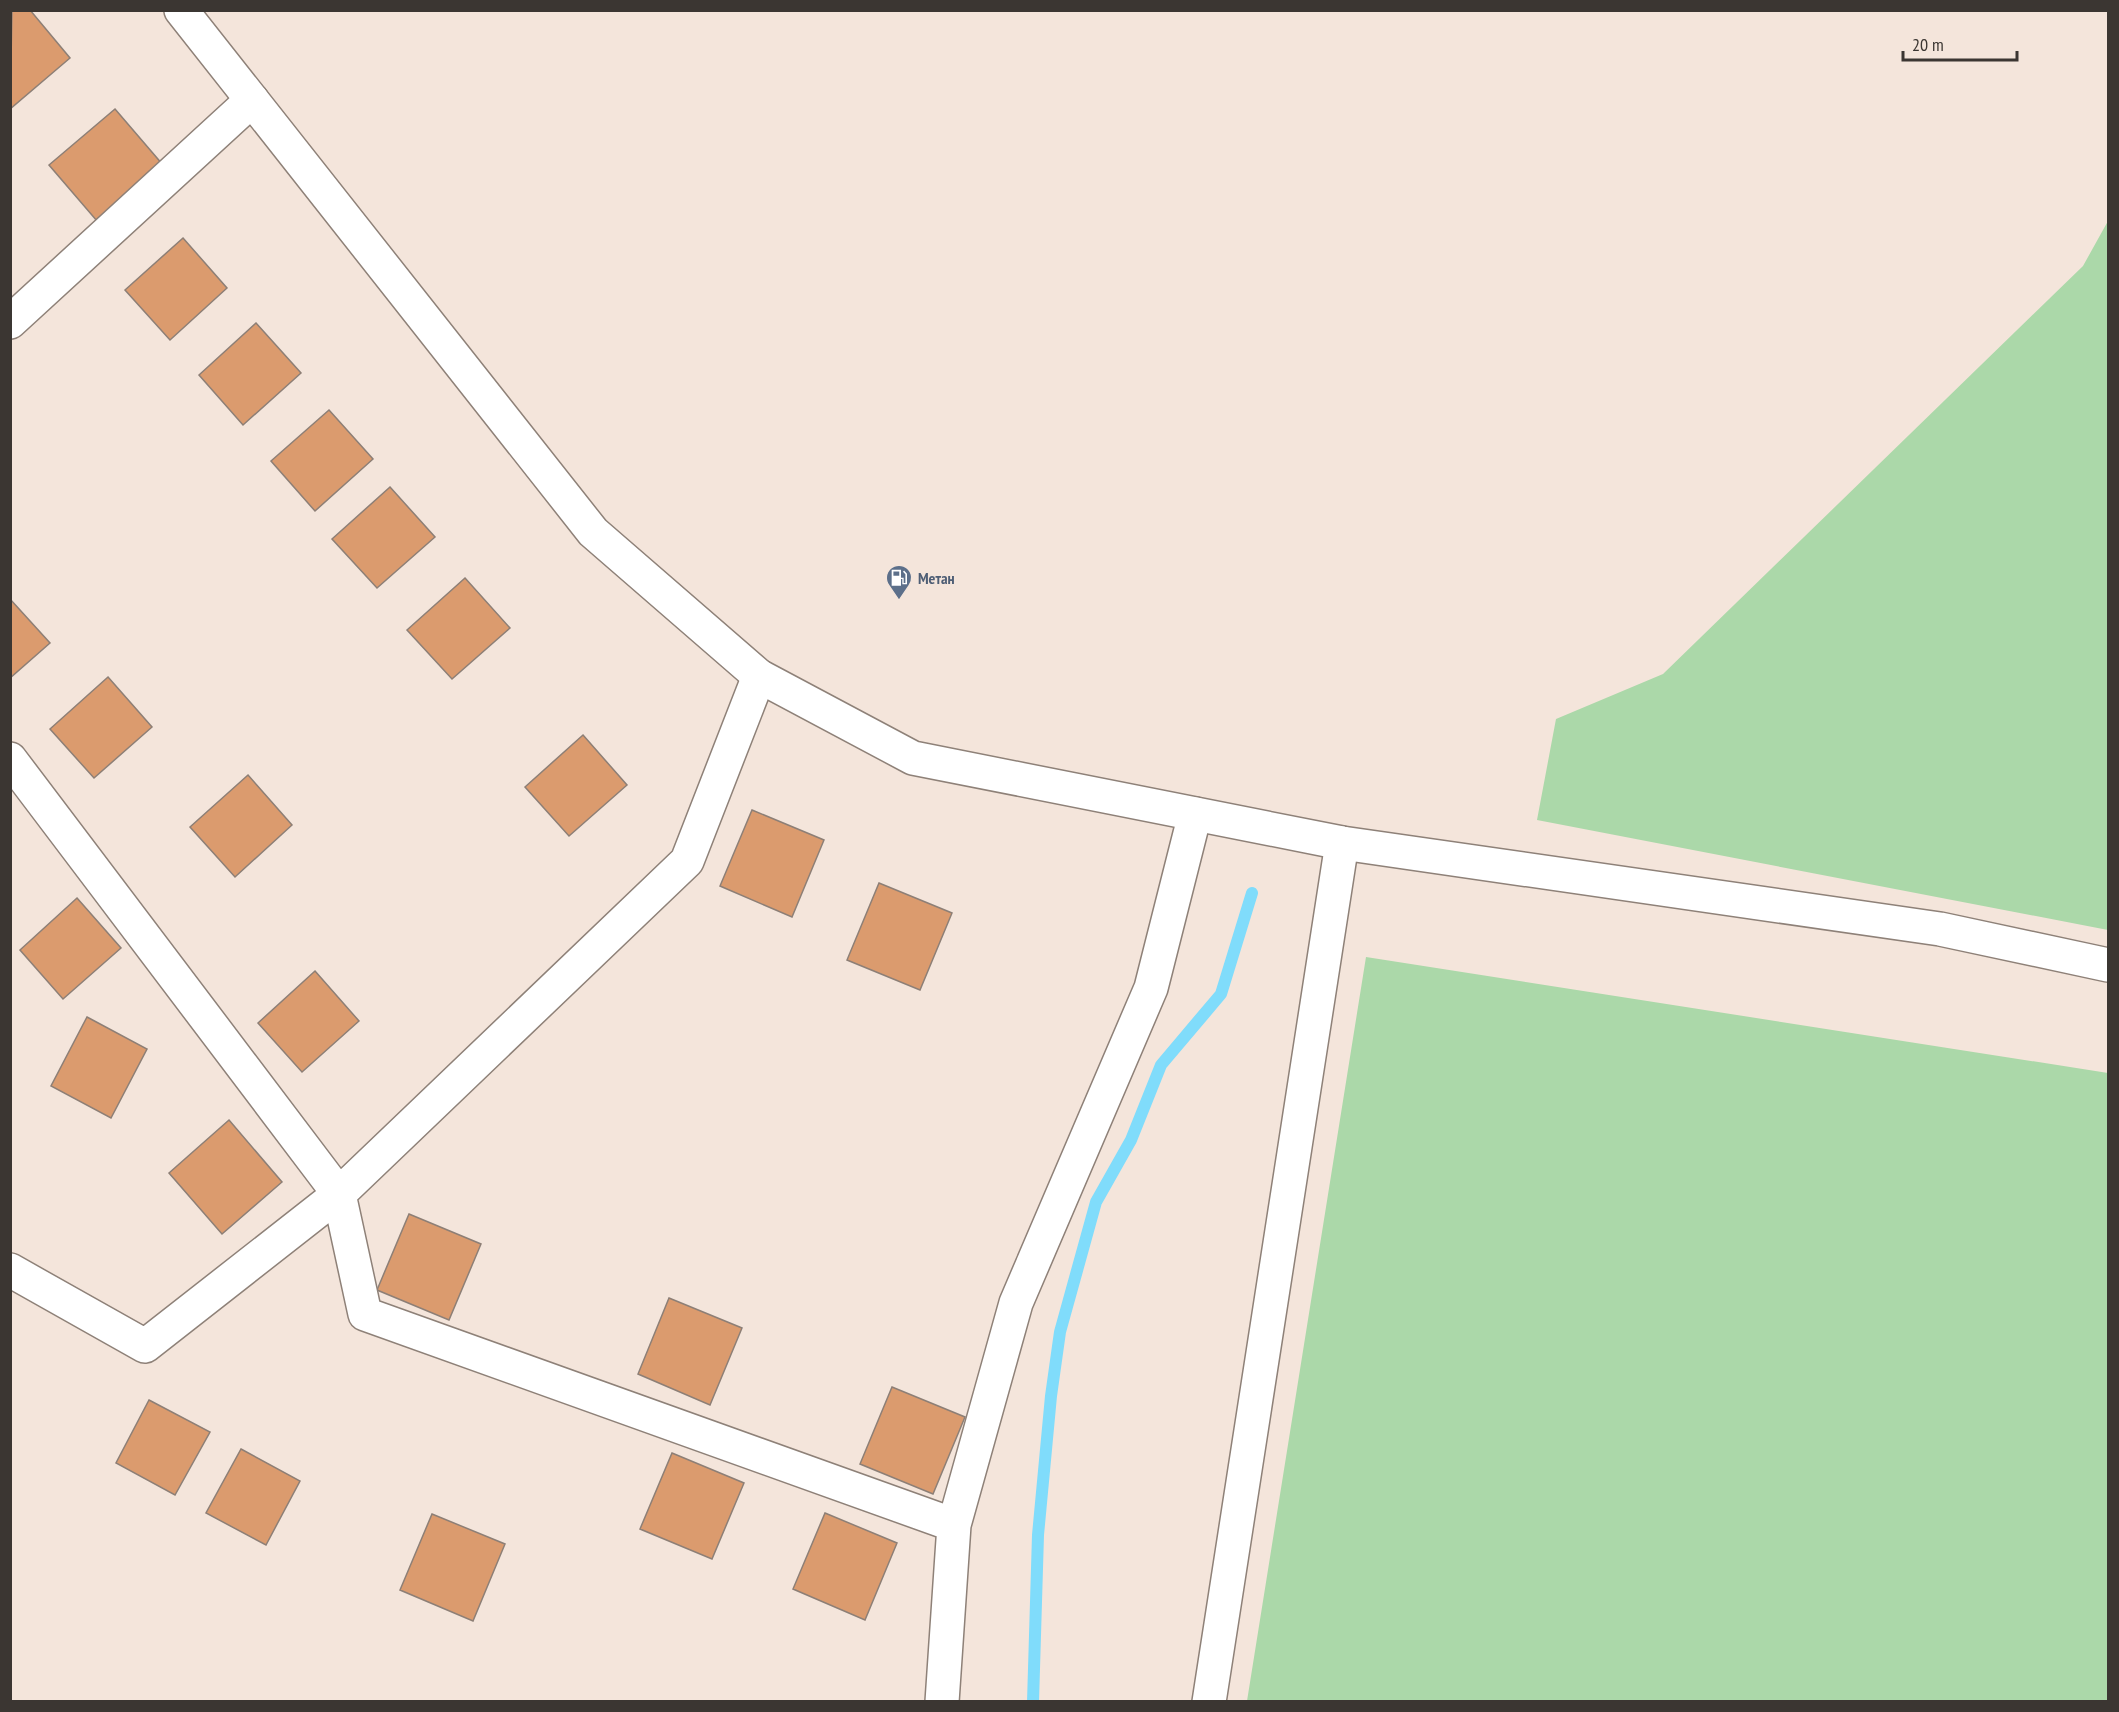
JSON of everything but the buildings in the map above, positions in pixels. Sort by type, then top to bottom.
[{"type":"street","points":[[181,10],[593,532],[759,676],[913,758],[1342,843],[1940,929],[2109,965]]},
{"type":"street","points":[[10,322],[252,100]]},
{"type":"street","points":[[10,1270],[145,1346],[339,1194],[687,861],[759,676]]},
{"type":"street","points":[[10,759],[339,1194],[365,1314],[954,1525]]},
{"type":"street","points":[[942,1701],[954,1525],[1016,1303],[1151,988],[1195,814]]},
{"type":"street","points":[[1209,1701],[1342,843]]},
{"type":"green space","points":[[2108,221],[2108,930],[1537,820],[1556,719],[1663,674],[2083,266]]},
{"type":"green space","points":[[1366,957],[2108,1073],[2108,1701],[1247,1701]]},
{"type":"waterway","points":[[1033,1702],[1038,1535],[1051,1396],[1060,1332],[1096,1202],[1131,1140],[1161,1065],[1221,994],[1252,893]]},
{"type":"place","name":"Метан","points":[[899,601]]}]
